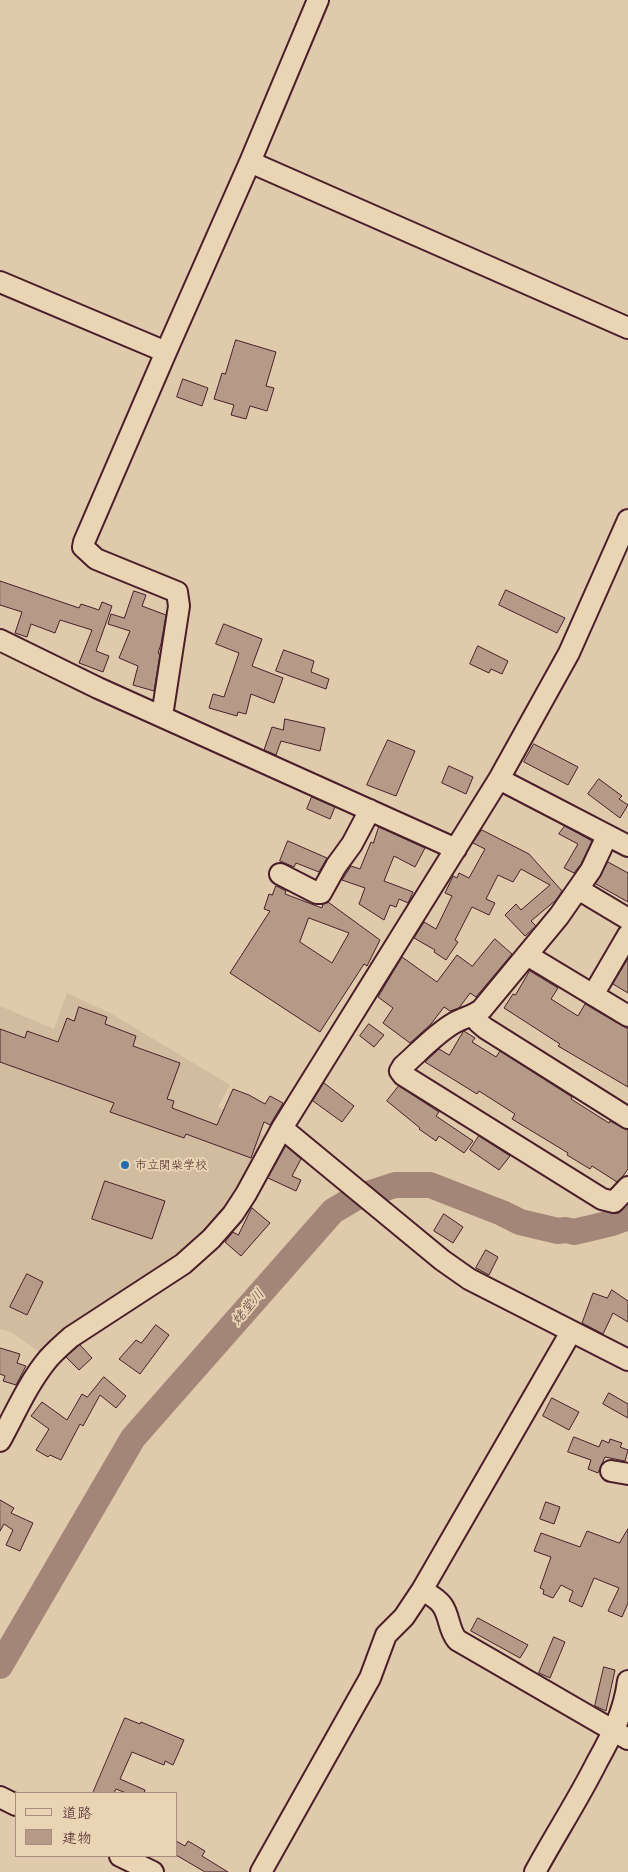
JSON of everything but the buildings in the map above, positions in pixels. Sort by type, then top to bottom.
[{"type":"street","points":[[162,716],[179,606],[177,592],[96,559],[83,547],[318,0]]},
{"type":"street","points":[[250,162],[627,325]]},
{"type":"street","points":[[0,282],[166,352]]},
{"type":"street","points":[[0,1442],[36,1377],[58,1348],[70,1337],[174,1270],[212,1239],[233,1214],[282,1128],[499,779],[569,653],[628,520]]},
{"type":"street","points":[[0,640],[70,675],[456,849]]},
{"type":"street","points":[[499,779],[628,846]]},
{"type":"street","points":[[280,874],[317,893],[321,893],[352,844],[370,810]]},
{"type":"street","points":[[608,836],[591,870],[560,916],[482,1009],[476,1015],[467,1016],[453,1023],[403,1066],[400,1071],[602,1199],[614,1202],[628,1187]]},
{"type":"street","points":[[578,889],[628,919]]},
{"type":"street","points":[[593,995],[628,935]]},
{"type":"street","points":[[527,955],[628,1016]]},
{"type":"street","points":[[476,1015],[478,1022],[485,1028],[628,1118]]},
{"type":"street","points":[[282,1128],[442,1260],[469,1279],[628,1360]]},
{"type":"street","points":[[261,1872],[370,1678],[386,1635],[404,1616],[422,1590],[571,1332]]},
{"type":"street","points":[[422,1590],[436,1598],[443,1606],[452,1633],[457,1640],[621,1735]]},
{"type":"street","points":[[535,1872],[585,1785],[621,1735],[628,1681]]},
{"type":"street","points":[[0,1798],[15,1805]]},
{"type":"street","points":[[122,1857],[153,1872]]},
{"type":"shaded area","name":"市立関柴学校","points":[[67,993],[110,1013],[230,1085],[218,1107],[266,1137],[217,1219],[186,1248],[41,1353],[11,1332],[0,1329],[0,1006],[54,1029]]},
{"type":"waterway","name":"姥堂川","points":[[0,1666],[133,1438],[333,1211],[355,1198],[395,1185],[430,1185],[520,1222],[558,1231],[574,1232],[628,1217]]},
{"type":"place","name":"市立関柴学校","points":[[125,1165]]}]
